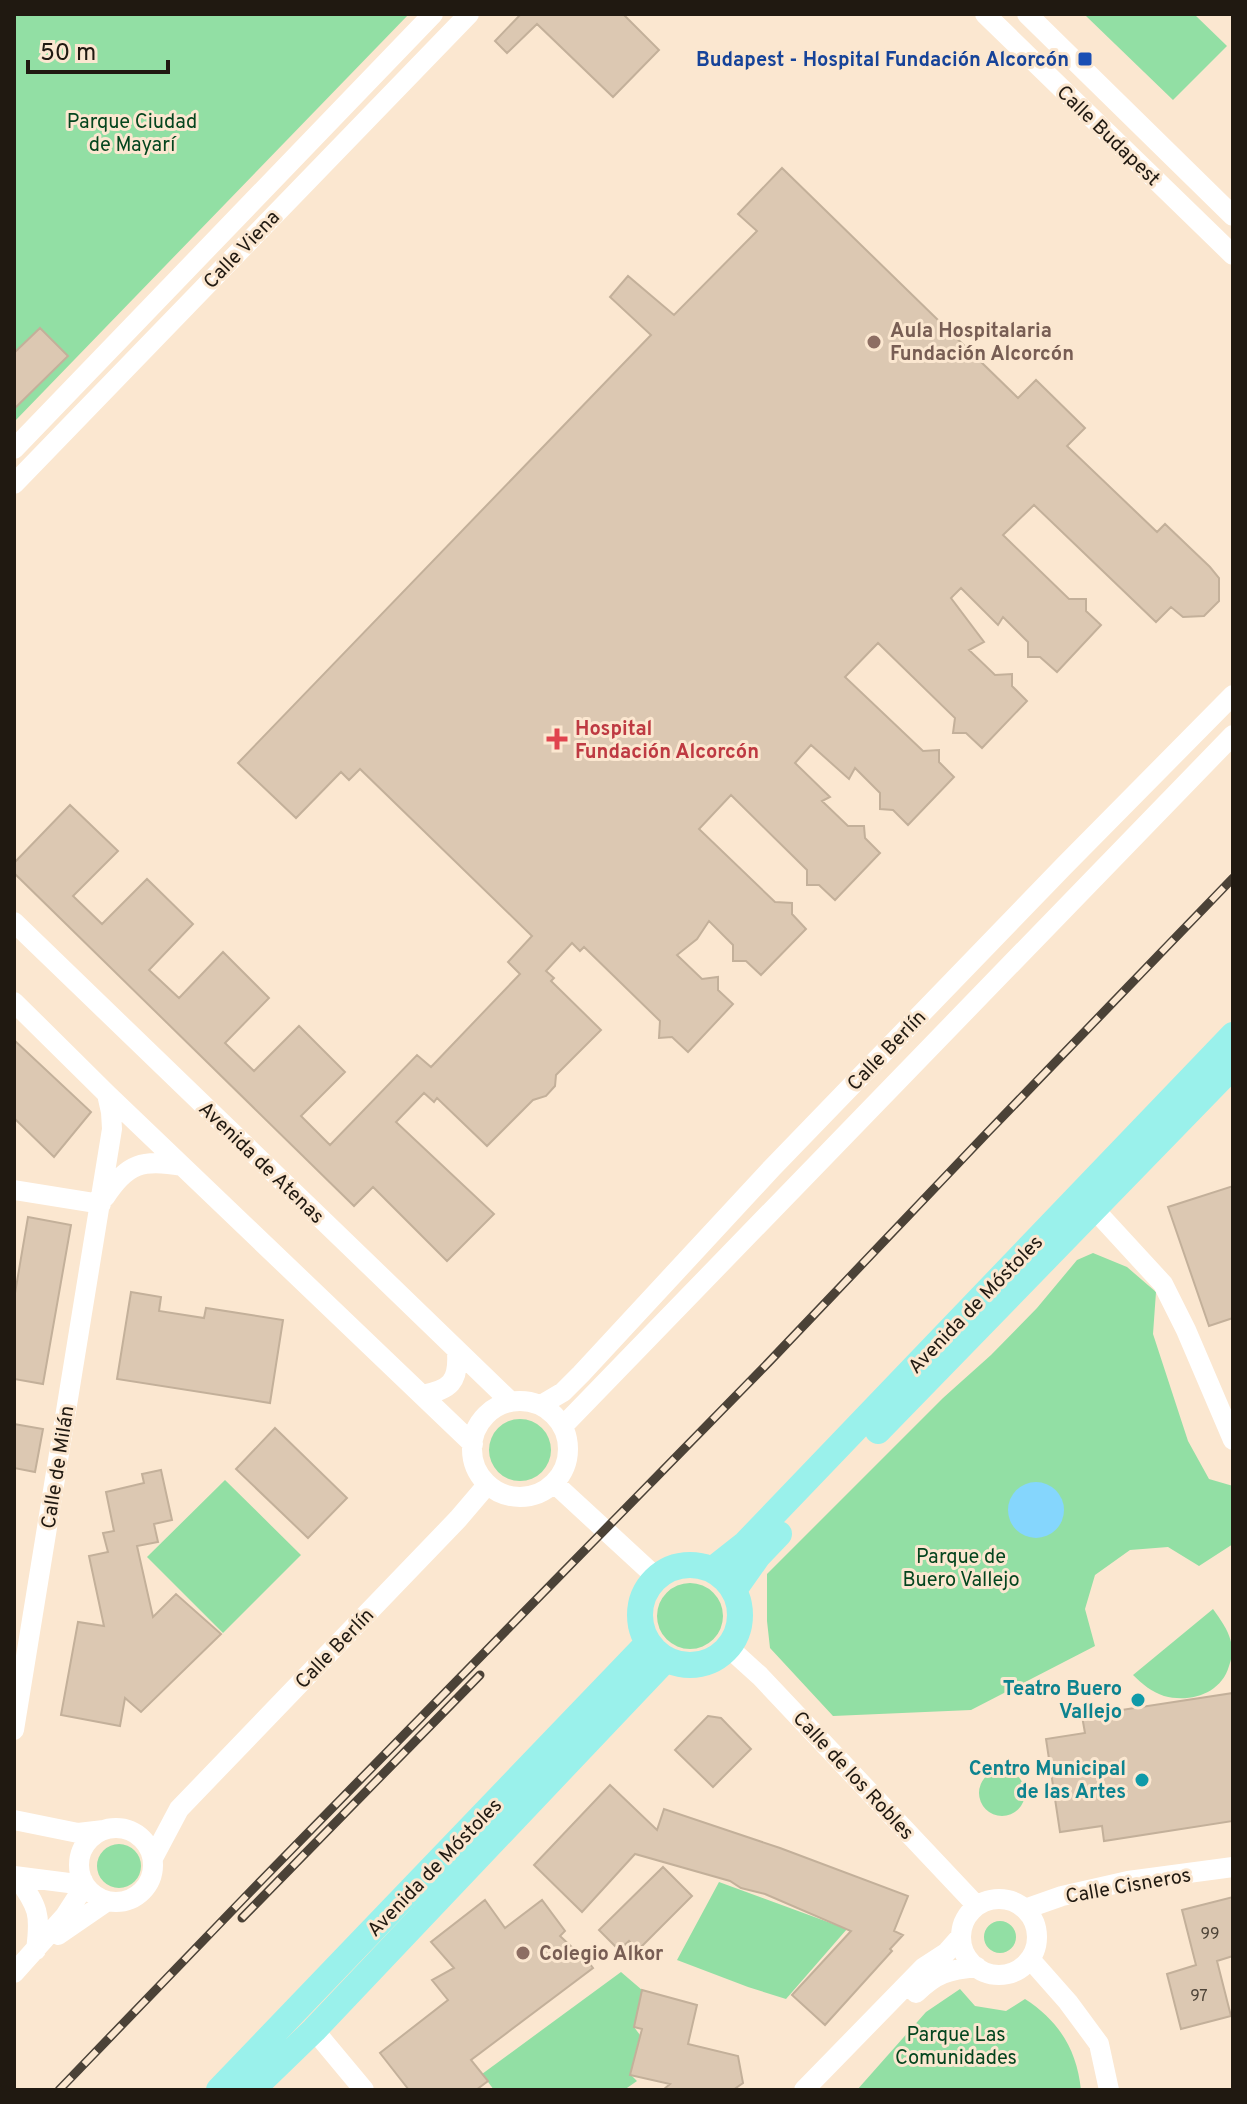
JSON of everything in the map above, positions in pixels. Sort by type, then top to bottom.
[{"type":"main road","name":"Avenida de Móstoles","points":[[712,1570],[745,1544],[1233,1035]]},
{"type":"main road","name":"Avenida de Móstoles","points":[[734,1590],[758,1556],[1233,1066]]},
{"type":"main road","points":[[698,1565],[712,1570],[725,1578],[734,1590],[740,1619],[736,1634],[728,1647],[715,1658],[699,1664],[682,1664],[657,1651],[642,1630],[639,1616],[641,1602],[656,1577],[668,1569],[698,1565]]},
{"type":"main road","name":"Avenida de Móstoles","points":[[252,2090],[314,2030],[657,1651]]},
{"type":"main road","name":"Avenida de Móstoles","points":[[219,2090],[657,1651]]},
{"type":"street","name":"Calle Viena","points":[[14,449],[433,14]]},
{"type":"street","name":"Calle Viena","points":[[14,484],[469,14]]},
{"type":"street","name":"Calle Budapest","points":[[985,14],[1233,255]]},
{"type":"street","name":"Calle Budapest","points":[[1027,14],[1233,216]]},
{"type":"street","name":"Calle Berlín","points":[[541,1405],[563,1392],[581,1374],[772,1168],[1233,695]]},
{"type":"street","name":"Calle Berlín","points":[[563,1426],[1233,735]]},
{"type":"street","name":"Avenida de Atenas","points":[[14,922],[511,1402]]},
{"type":"street","points":[[14,1002],[473,1444]]},
{"type":"street","name":"Calle de Milán","points":[[14,1730],[112,1129],[107,1094]]},
{"type":"street","name":"Calle de Milán","points":[[101,1204],[118,1177],[134,1167],[149,1162],[182,1166]]},
{"type":"street","points":[[14,1190],[101,1204]]},
{"type":"street","points":[[1094,1209],[1163,1284],[1233,1440]]},
{"type":"street","points":[[422,1395],[451,1385],[458,1367],[457,1352]]},
{"type":"street","points":[[526,1401],[541,1405],[563,1426],[568,1440],[568,1456],[563,1470],[554,1483],[541,1492],[526,1496],[511,1495],[487,1485],[473,1457],[477,1429],[485,1417],[497,1407],[511,1402],[526,1401]]},
{"type":"street","points":[[554,1483],[656,1577]]},
{"type":"street","name":"Calle Berlín","points":[[153,1858],[179,1809],[458,1519],[487,1485]]},
{"type":"street","name":"Calle de los Robles","points":[[728,1647],[760,1676],[977,1906]]},
{"type":"street","name":"Calle Berlín","points":[[133,1832],[179,1809]]},
{"type":"street","points":[[14,1820],[78,1833],[124,1829],[143,1839],[153,1858],[150,1881],[143,1891],[134,1898],[106,1902],[35,1951]]},
{"type":"street","points":[[104,1830],[93,1836],[85,1846],[80,1857],[80,1870],[89,1892],[106,1902]]},
{"type":"street","name":"Calle Cisneros","points":[[1025,1909],[1062,1896],[1128,1881],[1233,1867]]},
{"type":"street","points":[[15,1877],[84,1883]]},
{"type":"street","points":[[15,1877],[35,1903],[39,1926],[35,1951]]},
{"type":"street","points":[[14,1973],[65,1916],[84,1883]]},
{"type":"street","points":[[1001,1899],[1025,1909],[1032,1917],[1038,1939],[1035,1950],[1022,1968],[1000,1975],[988,1973],[968,1959],[961,1936],[963,1925],[977,1906],[988,1900],[1001,1899]]},
{"type":"street","points":[[804,2090],[923,1968],[946,1953],[961,1936]]},
{"type":"street","points":[[1030,1959],[1068,2002],[1099,2044],[1109,2090]]},
{"type":"street","points":[[820,2090],[930,1979],[954,1969],[977,1967]]},
{"type":"street","points":[[314,2030],[364,2090]]},
{"type":"green space","name":"Parque Ciudad de Mayarí","points":[[14,14],[409,14],[14,422]]},
{"type":"green space","points":[[1087,14],[1194,14],[1227,46],[1173,100]]},
{"type":"green space","name":"Parque de Buero Vallejo","points":[[1093,1253],[1127,1267],[1156,1292],[1153,1334],[1188,1441],[1209,1479],[1233,1486],[1233,1544],[1199,1566],[1168,1547],[1130,1550],[1095,1575],[1085,1609],[1095,1646],[971,1710],[833,1716],[770,1648],[767,1574],[943,1398],[991,1355],[1037,1308],[1077,1260]]},
{"type":"green space","points":[[520,1419],[542,1428],[551,1450],[542,1472],[520,1481],[498,1472],[489,1450],[498,1428]]},
{"type":"green space","points":[[225,1480],[301,1555],[223,1633],[147,1557]]},
{"type":"green space","points":[[690,1583],[703,1586],[713,1593],[720,1603],[723,1616],[720,1629],[713,1639],[703,1646],[690,1649],[677,1646],[667,1639],[660,1629],[657,1616],[660,1603],[667,1593],[677,1586]]},
{"type":"green space","points":[[1213,1609],[1224,1624],[1232,1651],[1225,1676],[1212,1690],[1194,1697],[1174,1698],[1155,1692],[1133,1675]]},
{"type":"green space","points":[[1002,1770],[1018,1777],[1025,1793],[1018,1809],[1002,1816],[986,1809],[979,1793],[986,1777]]},
{"type":"green space","points":[[119,1844],[135,1850],[141,1866],[135,1882],[119,1888],[103,1882],[97,1866],[103,1850]]},
{"type":"green space","points":[[719,1882],[847,1929],[786,1999],[677,1960]]},
{"type":"green space","points":[[1000,1921],[1011,1926],[1016,1937],[1011,1948],[1000,1953],[989,1948],[984,1937],[989,1926]]},
{"type":"green space","points":[[621,1972],[642,1990],[634,2027],[640,2035],[630,2074],[637,2081],[624,2090],[494,2090],[482,2074]]},
{"type":"green space","name":"Parque Las Comunidades","points":[[960,1989],[975,2006],[1006,2011],[1025,1999],[1048,2017],[1070,2049],[1081,2090],[857,2090],[926,2012]]},
{"type":"water","points":[[1036,1482],[1056,1490],[1064,1510],[1056,1530],[1036,1538],[1016,1530],[1008,1510],[1016,1490]]},
{"type":"building","points":[[521,14],[623,14],[659,50],[613,97],[537,24],[507,53],[495,41]]},
{"type":"building","points":[[782,168],[1018,398],[1036,380],[1085,428],[1067,446],[1157,532],[1165,524],[1210,567],[1219,578],[1219,601],[1204,616],[1183,617],[1171,607],[1156,622],[1034,505],[1003,535],[1069,599],[1086,599],[1086,611],[1101,625],[1057,672],[1040,657],[1028,657],[1028,642],[1003,617],[998,625],[961,588],[951,598],[984,642],[969,650],[995,675],[1012,674],[1012,686],[1027,701],[982,748],[966,733],[953,733],[955,718],[878,643],[845,677],[923,751],[939,750],[939,762],[954,777],[908,825],[893,810],[880,809],[880,793],[855,768],[849,779],[811,745],[795,763],[830,797],[822,801],[848,826],[864,826],[865,838],[880,853],[835,900],[819,885],[807,885],[807,870],[731,795],[699,829],[775,902],[792,903],[792,914],[806,929],[761,975],[746,961],[733,961],[733,945],[709,921],[697,939],[677,955],[702,979],[718,977],[718,990],[733,1004],[688,1052],[672,1037],[659,1038],[660,1021],[584,947],[580,951],[572,943],[546,971],[554,978],[551,981],[601,1030],[556,1075],[555,1086],[546,1096],[533,1100],[487,1146],[437,1098],[434,1102],[424,1093],[396,1122],[494,1214],[447,1261],[373,1187],[354,1206],[14,873],[14,863],[70,805],[118,851],[73,896],[102,924],[147,879],[193,924],[149,970],[179,998],[223,952],[269,998],[225,1043],[254,1071],[299,1026],[345,1072],[301,1116],[330,1145],[417,1055],[431,1067],[520,974],[508,962],[532,936],[360,769],[349,780],[341,772],[296,818],[238,763],[651,335],[610,297],[628,276],[674,315],[757,231],[738,214]]},
{"type":"building","points":[[40,328],[68,356],[14,409],[14,353]]},
{"type":"building","points":[[14,1040],[91,1112],[54,1157],[14,1118]]},
{"type":"building","points":[[1233,1186],[1233,1318],[1209,1326],[1168,1207]]},
{"type":"building","points":[[28,1217],[71,1225],[43,1384],[14,1379],[14,1299]]},
{"type":"building","points":[[131,1292],[161,1297],[159,1311],[204,1318],[206,1308],[283,1320],[270,1403],[117,1379]]},
{"type":"building","points":[[14,1424],[43,1429],[35,1472],[14,1468]]},
{"type":"building","points":[[275,1428],[347,1498],[308,1538],[236,1469]]},
{"type":"building","points":[[161,1470],[172,1520],[154,1524],[158,1542],[137,1546],[153,1617],[176,1594],[221,1634],[141,1712],[125,1698],[120,1726],[61,1715],[78,1622],[104,1626],[89,1556],[108,1552],[103,1533],[114,1531],[106,1492],[144,1483],[142,1474]]},
{"type":"building","name":"Centro Municipal de las Artes","points":[[1233,1693],[1233,1821],[1104,1841],[1102,1826],[1060,1832],[1046,1739],[1085,1733],[1082,1716]]},
{"type":"building","points":[[708,1716],[721,1718],[751,1749],[713,1787],[675,1750]]},
{"type":"building","points":[[610,1785],[657,1830],[664,1809],[908,1896],[894,1931],[903,1935],[825,2025],[792,1995],[851,1931],[730,1881],[635,1854],[582,1912],[534,1865]]},
{"type":"building","points":[[663,1867],[692,1896],[638,1950],[629,1941],[619,1950],[599,1930]]},
{"type":"building","points":[[1233,1897],[1233,1956],[1217,1961],[1231,2016],[1181,2029],[1167,1974],[1196,1965],[1182,1910]]},
{"type":"building","points":[[485,1900],[505,1928],[542,1900],[565,1931],[560,1936],[577,1952],[579,1950],[593,1968],[471,2060],[488,2081],[476,2090],[409,2090],[380,2053],[448,2000],[432,1980],[454,1968],[431,1942]]},
{"type":"building","points":[[642,1990],[697,2005],[688,2044],[738,2056],[743,2083],[733,2090],[663,2090],[670,2084],[630,2075],[642,2029],[634,2027]]},
{"type":"railway","points":[[59,2090],[768,1363],[1233,878]]},
{"type":"railway","points":[[242,1918],[480,1675]]},
{"type":"place","name":"Budapest - Hospital Fundación Alcorcón","points":[[1085,59]]},
{"type":"place","name":"Aula Hospitalaria Fundación Alcorcón","points":[[874,342]]},
{"type":"place","name":"Hospital Fundación Alcorcón","points":[[557,739]]},
{"type":"place","name":"Teatro Buero Vallejo","points":[[1138,1700]]},
{"type":"place","name":"Centro Municipal de las Artes","points":[[1142,1780]]},
{"type":"place","name":"Colegio Alkor","points":[[523,1953]]}]
